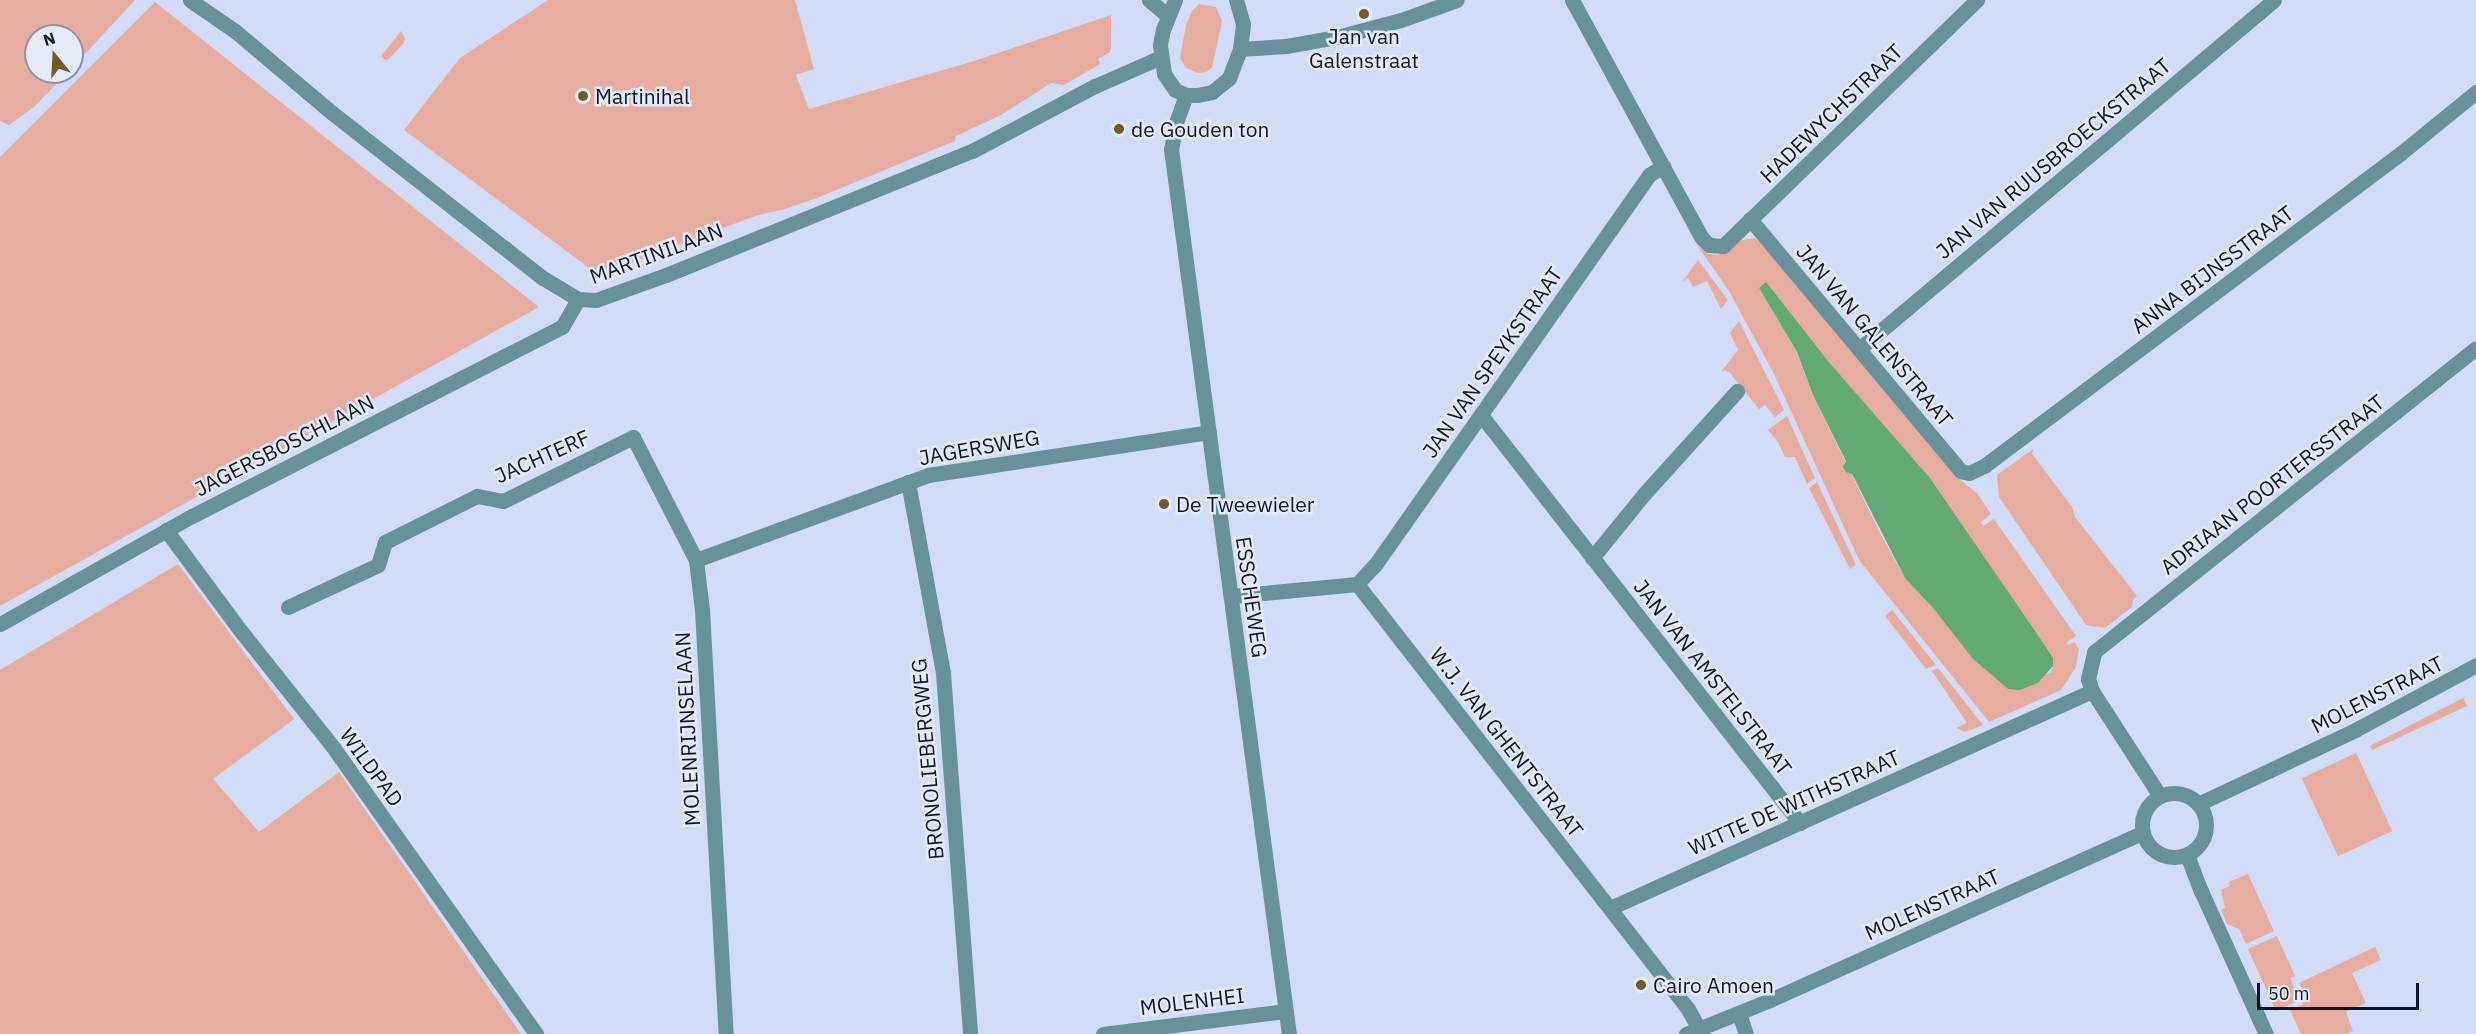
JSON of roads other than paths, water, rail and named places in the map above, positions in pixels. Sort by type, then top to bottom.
[{"type":"street","name":"MARTINILAAN","points":[[190,0],[235,31],[331,112],[543,278],[578,299],[596,300],[666,275],[972,151],[1095,86],[1161,57]]},
{"type":"street","points":[[1149,0],[1168,16]]},
{"type":"street","points":[[1175,0],[1162,37],[1161,57],[1168,82],[1186,95],[1212,92],[1221,87],[1229,78],[1240,49],[1243,24],[1236,0]]},
{"type":"street","points":[[1240,49],[1286,46],[1337,37],[1401,20],[1457,0]]},
{"type":"street","points":[[1572,0],[1663,166]]},
{"type":"street","name":"HADEWYCHSTRAAT","points":[[1663,166],[1702,238],[1709,245],[1723,246],[1977,0]]},
{"type":"street","name":"JAN VAN RUUSBROECKSTRAAT","points":[[1859,349],[2274,0]]},
{"type":"street","name":"ANNA BIJNSSTRAAT","points":[[1969,473],[1984,466],[2398,156],[2476,92]]},
{"type":"street","name":"ESSCHEWEG","points":[[1186,95],[1176,122],[1172,149],[1289,1034]]},
{"type":"street","name":"JAN VAN SPEYKSTRAAT","points":[[1357,584],[1375,565],[1649,175],[1663,166]]},
{"type":"street","name":"JAN VAN GALENSTRAAT","points":[[1750,219],[1960,471],[1969,473]]},
{"type":"street","name":"JAGERSBOSCHLAAN","points":[[0,624],[166,530],[562,327],[578,299]]},
{"type":"street","name":"ADRIAAN POORTERSSTRAAT","points":[[2092,691],[2088,679],[2094,652],[2476,348]]},
{"type":"street","points":[[1592,558],[1644,494],[1737,391]]},
{"type":"street","name":"JAN VAN AMSTELSTRAAT","points":[[1481,415],[1800,823]]},
{"type":"street","name":"JAGERSWEG","points":[[696,560],[908,482],[943,472],[1209,432]]},
{"type":"street","name":"MOLENRIJNSELAAN","points":[[633,437],[696,560],[702,610],[726,1034]]},
{"type":"street","name":"JACHTERF","points":[[288,607],[378,565],[385,542],[477,496],[503,501],[633,437]]},
{"type":"street","name":"BRONOLIEBERGWEG","points":[[908,482],[943,673],[970,1034]]},
{"type":"street","name":"WILDPAD","points":[[166,530],[207,587],[333,747],[536,1034]]},
{"type":"street","points":[[1230,596],[1357,584]]},
{"type":"street","name":"W.J. VAN GHENTSTRAAT","points":[[1357,584],[1688,1009],[1696,1032]]},
{"type":"street","name":"MOLENSTRAAT","points":[[2198,804],[2371,722],[2476,665]]},
{"type":"street","points":[[2092,691],[2160,796]]},
{"type":"street","name":"WITTE DE WITHSTRAAT","points":[[1610,908],[2092,691]]},
{"type":"street","points":[[2175,793],[2185,795],[2198,804],[2205,816],[2206,827],[2198,847],[2187,855],[2170,857],[2161,855],[2152,849],[2142,833],[2144,813],[2160,796],[2175,793]]},
{"type":"street","name":"MOLENSTRAAT","points":[[1696,1032],[2142,833]]},
{"type":"street","points":[[2187,855],[2266,1034]]},
{"type":"street","name":"MOLENHEI","points":[[1103,1034],[1161,1030],[1286,1011]]},
{"type":"street","points":[[1739,1013],[1746,1034]]},
{"type":"place","name":"Jan van Galenstraat","points":[[1364,14]]},
{"type":"place","name":"Martinihal","points":[[583,96]]},
{"type":"place","name":"de Gouden ton","points":[[1119,129]]},
{"type":"place","name":"De Tweewieler","points":[[1164,504]]},
{"type":"place","name":"Cairo Amoen","points":[[1641,985]]}]
